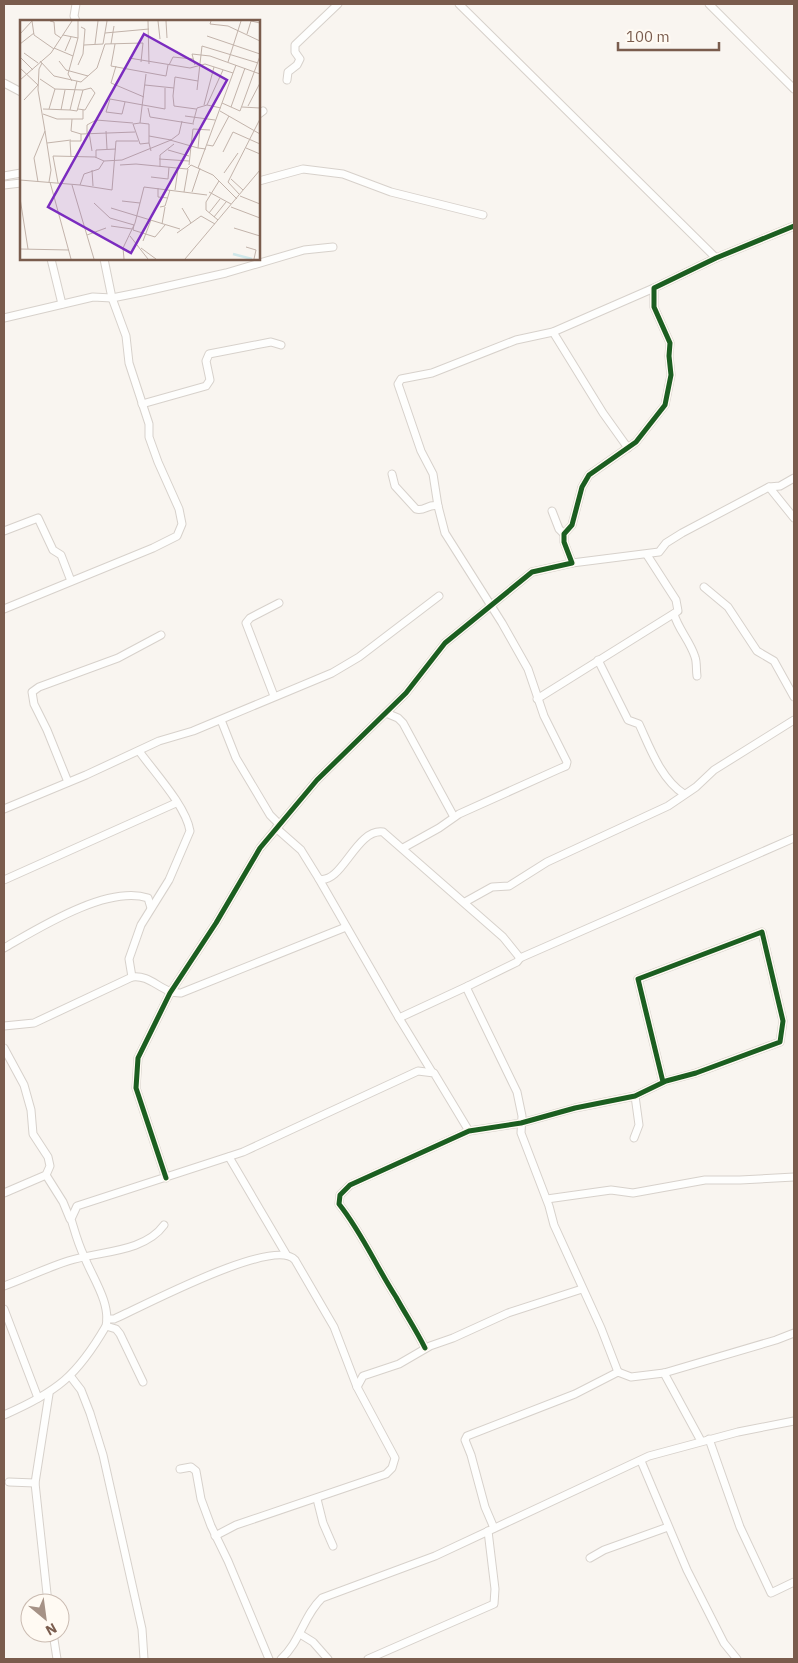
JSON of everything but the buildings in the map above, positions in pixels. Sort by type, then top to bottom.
[{"type":"street","points":[[76,4],[74,16],[76,20]]},
{"type":"street","points":[[287,80],[288,72],[297,65],[300,59],[295,52],[295,45],[338,4]]},
{"type":"street","points":[[459,4],[716,258]]},
{"type":"street","points":[[709,4],[794,89]]},
{"type":"street","points":[[4,83],[20,91]]},
{"type":"street","points":[[260,181],[303,169],[343,174],[391,192],[483,215]]},
{"type":"street","points":[[4,176],[20,173]]},
{"type":"street","points":[[4,185],[20,183]]},
{"type":"street","points":[[403,848],[439,828],[454,817],[566,766],[566,760],[537,699],[531,674],[507,630],[448,539],[438,506],[433,474],[421,451],[398,384],[401,380],[432,372],[516,340],[553,332],[654,288],[716,258],[794,226]]},
{"type":"street","points":[[4,318],[94,297],[112,298],[226,273],[304,250],[333,247]]},
{"type":"street","points":[[51,260],[62,304]]},
{"type":"street","points":[[4,609],[153,548],[180,533],[182,524],[179,509],[158,462],[129,363],[126,336],[112,298],[104,260]]},
{"type":"street","points":[[572,563],[564,542],[564,534],[572,525],[582,487],[589,475],[628,448],[647,430],[665,405],[670,390],[670,343],[654,308],[654,288]]},
{"type":"street","points":[[553,332],[628,448]]},
{"type":"street","points":[[142,404],[206,386],[210,380],[206,361],[209,354],[271,342],[281,345]]},
{"type":"street","points":[[392,474],[396,486],[416,509],[422,510],[432,505],[438,506]]},
{"type":"street","points":[[166,1178],[136,1088],[136,1066],[143,1045],[170,993],[216,923],[260,848],[317,780],[406,693],[445,643],[532,572],[572,563],[659,552],[666,543],[682,533],[769,487],[780,486],[794,478]]},
{"type":"street","points":[[769,487],[794,518]]},
{"type":"street","points":[[552,511],[559,529],[564,534]]},
{"type":"street","points":[[4,531],[38,518],[53,550],[61,555],[71,581]]},
{"type":"street","points":[[537,699],[678,611],[676,600],[647,555]]},
{"type":"street","points":[[704,587],[728,607],[757,651],[774,661],[794,697]]},
{"type":"street","points":[[4,809],[139,751],[221,720],[332,673],[352,661],[439,596]]},
{"type":"street","points":[[274,696],[246,623],[250,618],[279,603]]},
{"type":"street","points":[[674,614],[677,624],[696,658],[697,676]]},
{"type":"street","points":[[68,782],[47,730],[34,704],[32,692],[39,687],[118,658],[161,635]]},
{"type":"street","points":[[598,660],[628,720],[639,724],[659,767],[676,789],[684,794]]},
{"type":"street","points":[[386,714],[398,718],[403,723],[454,817]]},
{"type":"street","points":[[221,720],[236,758],[270,815],[277,826],[301,850],[399,1018],[432,1072],[443,1085],[468,1131]]},
{"type":"street","points":[[465,902],[492,887],[509,886],[547,862],[668,806],[714,770],[794,720]]},
{"type":"street","points":[[132,977],[129,963],[130,956],[136,945],[141,925],[169,880],[190,831],[176,803],[139,751]]},
{"type":"street","points":[[4,880],[176,803]]},
{"type":"street","points":[[319,880],[332,876],[368,836],[376,831],[387,834],[504,936],[520,958]]},
{"type":"street","points":[[399,1018],[510,966],[520,958],[794,838]]},
{"type":"street","points":[[4,948],[40,927],[91,905],[123,896],[148,898],[151,908]]},
{"type":"street","points":[[4,1026],[34,1023],[132,977],[147,979],[170,993],[181,993],[346,927]]},
{"type":"street","points":[[425,1348],[414,1324],[396,1297],[364,1238],[338,1201],[340,1195],[350,1185],[468,1131],[521,1123],[575,1108],[634,1096],[663,1082],[702,1071],[780,1042],[783,1021],[762,932],[638,979],[663,1082]]},
{"type":"street","points":[[160,987],[177,983]]},
{"type":"street","points":[[468,986],[467,990],[517,1092],[521,1133],[546,1198],[554,1225],[618,1372]]},
{"type":"street","points":[[4,1048],[24,1085],[31,1110],[33,1134],[50,1163],[49,1172],[46,1175],[4,1193]]},
{"type":"street","points":[[63,1202],[77,1206],[228,1157],[306,1124],[405,1076],[418,1071],[432,1072]]},
{"type":"street","points":[[634,1096],[639,1125],[634,1138]]},
{"type":"street","points":[[215,1536],[243,1522],[317,1499],[386,1474],[394,1466],[395,1458],[357,1387],[334,1327],[306,1276],[293,1258],[286,1254],[228,1157]]},
{"type":"street","points":[[46,1175],[63,1202],[83,1256],[101,1294],[107,1322],[120,1334],[143,1382]]},
{"type":"street","points":[[546,1198],[611,1190],[634,1193],[705,1180],[794,1177]]},
{"type":"street","points":[[70,1220],[77,1206]]},
{"type":"street","points":[[4,1286],[83,1256],[133,1246],[158,1231],[164,1225]]},
{"type":"street","points":[[4,1415],[48,1394],[70,1377],[107,1322],[248,1261],[277,1254],[286,1254]]},
{"type":"street","points":[[357,1387],[363,1376],[399,1364],[425,1348],[508,1313],[582,1288]]},
{"type":"street","points":[[4,1308],[38,1398]]},
{"type":"street","points":[[368,1659],[494,1604],[495,1589],[491,1529],[471,1455],[464,1438],[497,1423],[575,1394],[618,1372],[632,1377],[664,1373],[794,1333]]},
{"type":"street","points":[[349,1364],[363,1376]]},
{"type":"street","points":[[664,1373],[701,1441]]},
{"type":"street","points":[[70,1377],[81,1390],[103,1455],[142,1629],[144,1659]]},
{"type":"street","points":[[47,1593],[34,1483],[48,1394]]},
{"type":"street","points":[[281,1659],[294,1645],[315,1606],[322,1598],[435,1556],[662,1452],[709,1439],[794,1421]]},
{"type":"street","points":[[709,1439],[740,1527],[771,1593],[794,1582]]},
{"type":"street","points":[[641,1461],[668,1527],[724,1644],[737,1659]]},
{"type":"street","points":[[180,1469],[191,1467],[196,1471],[201,1499],[215,1536],[228,1561],[269,1659]]},
{"type":"street","points":[[10,1482],[34,1483]]},
{"type":"street","points":[[317,1499],[323,1523],[333,1546]]},
{"type":"street","points":[[590,1558],[604,1550],[668,1527]]},
{"type":"street","points":[[300,1634],[313,1642],[328,1659]]},
{"type":"street","points":[[55,1643],[57,1659]]},
{"type":"cycle path","points":[[166,1178],[136,1088],[138,1058],[170,993],[216,923],[260,848],[317,780],[406,693],[445,643],[532,572],[572,563],[564,542],[564,534],[572,525],[582,487],[589,475],[636,442],[665,405],[671,375],[670,343],[654,307],[654,288],[716,258],[794,226]]},
{"type":"cycle path","points":[[425,1348],[362,1238],[339,1204],[340,1195],[350,1185],[469,1131],[521,1123],[575,1108],[635,1096],[666,1081],[696,1073],[780,1042],[783,1021],[762,932],[638,979],[663,1082]]}]
